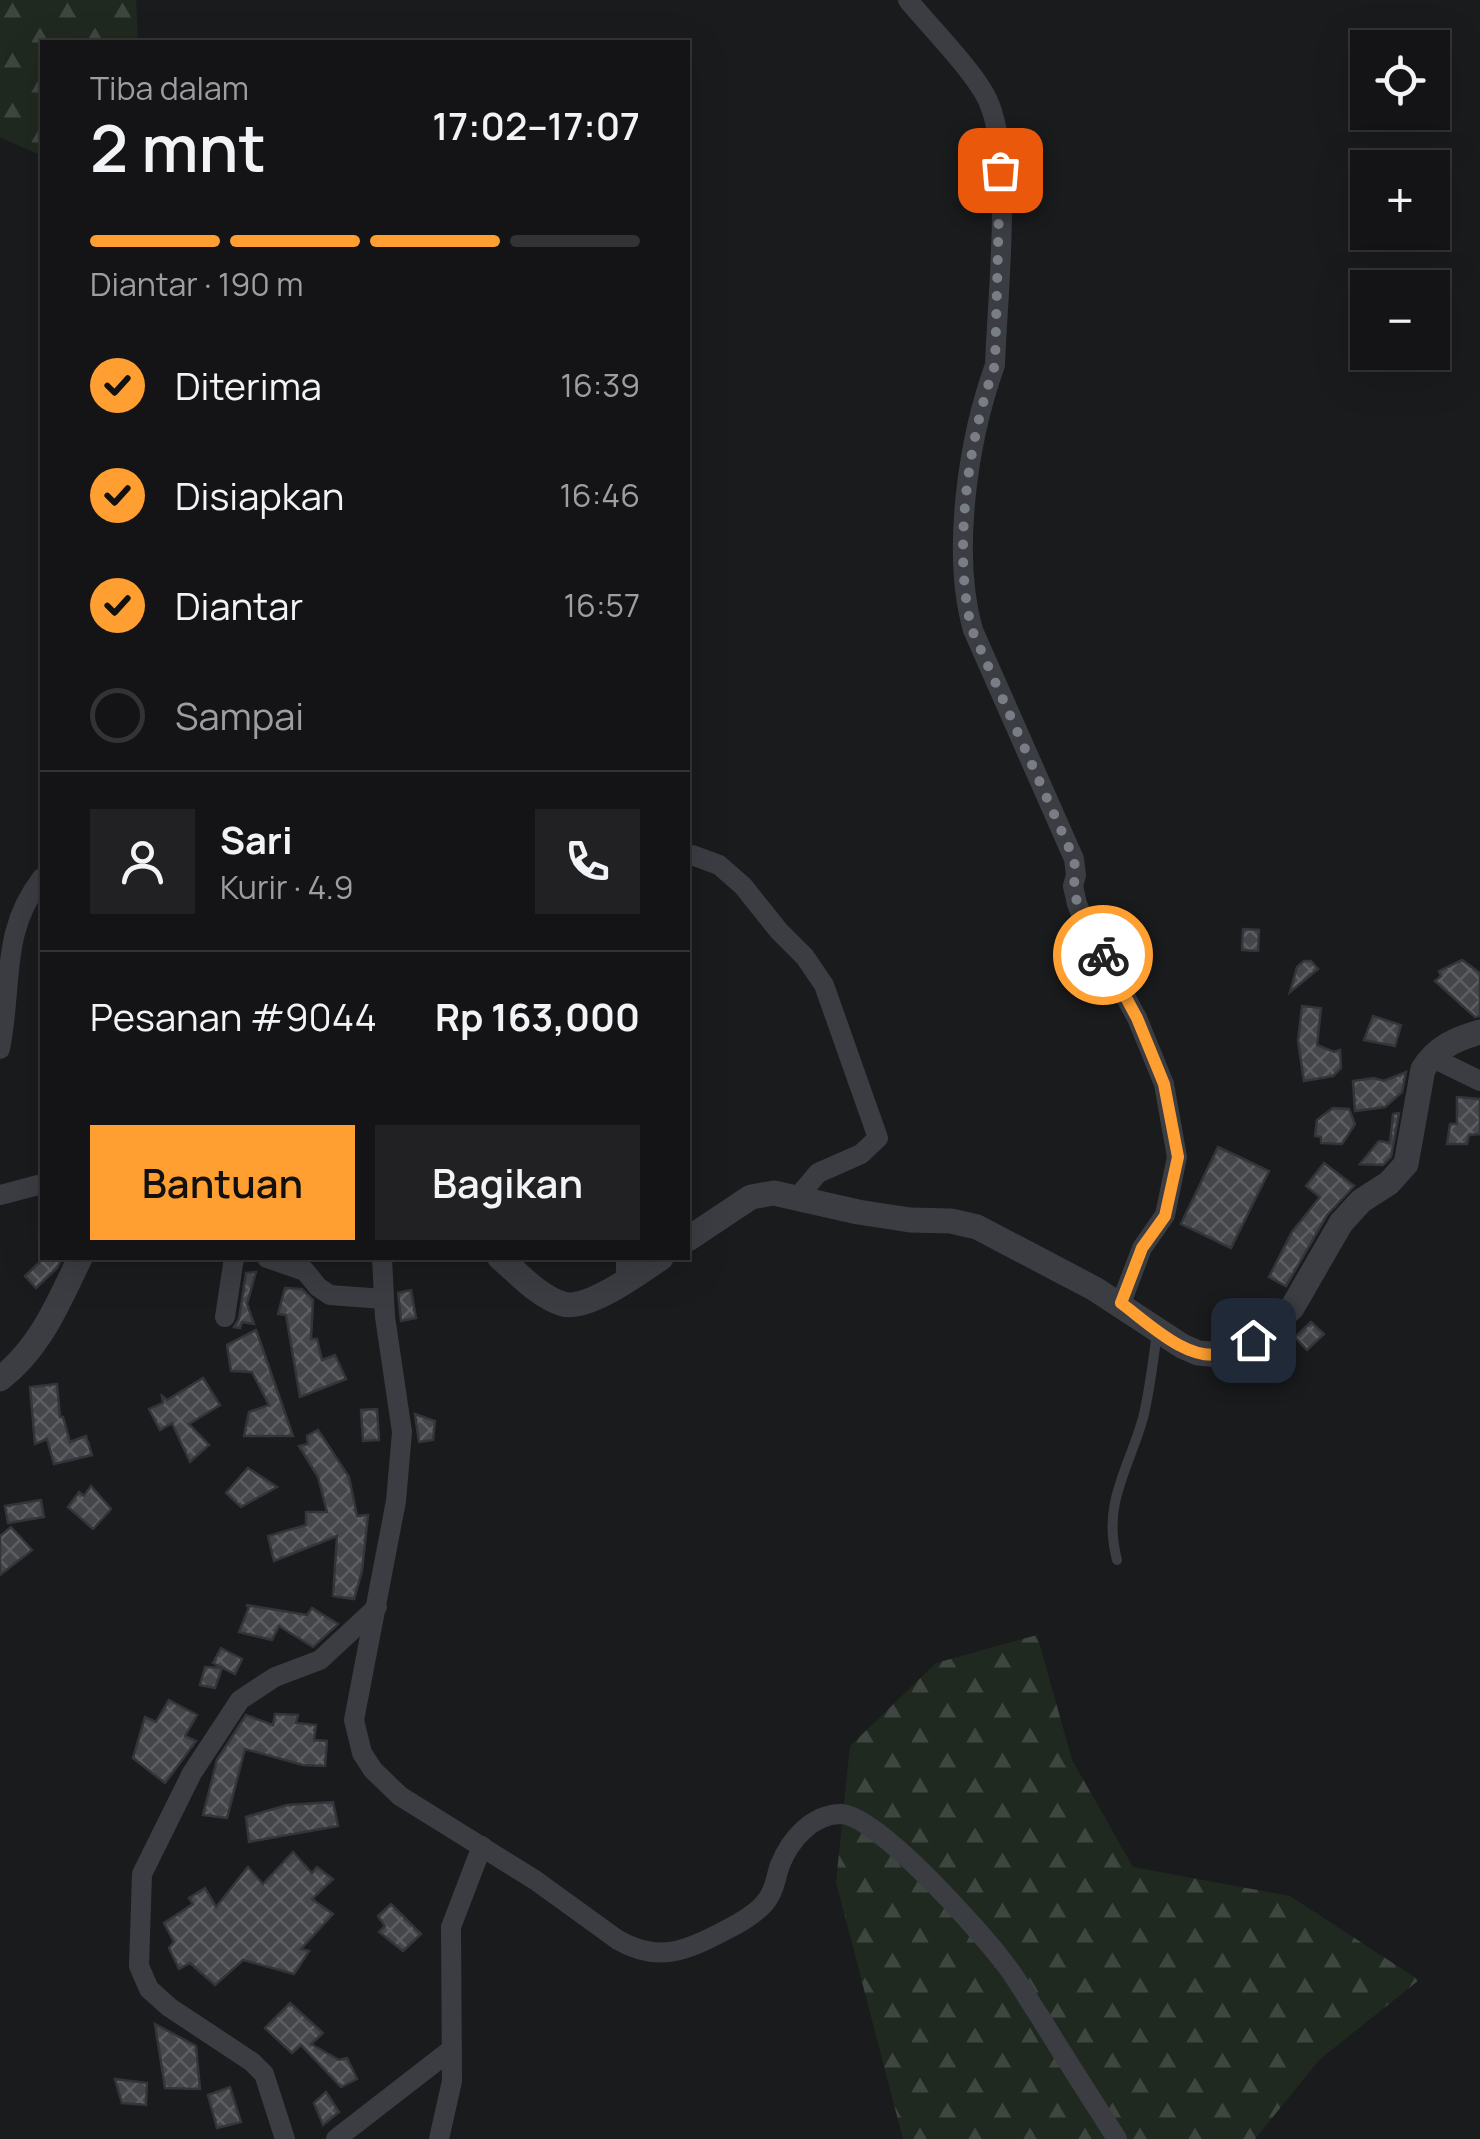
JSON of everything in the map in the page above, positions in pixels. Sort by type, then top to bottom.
[{"type":"street","points":[[908,0],[984,92],[995,124],[1000,170],[995,365],[985,392],[970,474],[964,530],[967,609],[972,630],[1074,859],[1073,886],[1085,924],[1127,996],[1164,1084],[1178,1157],[1165,1216],[1142,1248],[1121,1303]]},
{"type":"street","points":[[690,856],[718,865],[731,876],[806,957],[824,985],[868,1103],[878,1138],[861,1154],[818,1173],[797,1198]]},
{"type":"street","points":[[0,1049],[7,934],[20,902],[40,880]]},
{"type":"street","points":[[690,1238],[751,1197],[774,1193],[858,1212],[976,1227],[1121,1303],[1198,1353],[1221,1355],[1253,1340],[1292,1308],[1341,1223],[1406,1164],[1424,1069],[1431,1057],[1453,1040],[1480,1032]]},
{"type":"street","points":[[1431,1057],[1480,1081]]},
{"type":"street","points":[[0,1194],[40,1184]]},
{"type":"street","points":[[0,1379],[42,1337],[79,1260]]},
{"type":"street","points":[[225,1317],[234,1260]]},
{"type":"street","points":[[274,1260],[301,1269],[330,1294],[383,1299]]},
{"type":"street","points":[[382,1260],[383,1299],[402,1432],[396,1501],[354,1720],[362,1753],[373,1770],[400,1796],[482,1846],[632,1948],[672,1952],[691,1948],[736,1925],[766,1903],[780,1865],[800,1832],[825,1816],[843,1814],[856,1818],[884,1837],[912,1864],[1004,1962],[1117,2139]]},
{"type":"street","points":[[502,1260],[546,1296],[566,1305],[584,1302],[626,1269],[655,1260]]},
{"type":"street","points":[[286,2139],[264,2074],[240,2052],[148,1989],[139,1966],[142,1874],[192,1774],[240,1700],[275,1677],[320,1660],[377,1606]]},
{"type":"street","points":[[440,2139],[452,2081],[450,1926],[482,1846]]},
{"type":"street","points":[[336,2139],[452,2049]]},
{"type":"lane","points":[[1117,1560],[1111,1538],[1113,1503],[1142,1420],[1158,1330]]},
{"type":"green space","points":[[0,0],[136,0],[138,40],[40,40],[40,155],[0,137]]},
{"type":"green space","points":[[1037,1635],[1072,1760],[1133,1867],[1290,1896],[1419,1980],[1319,2060],[1255,2139],[903,2139],[836,1882],[850,1746],[936,1663]]},
{"type":"building","points":[[1243,929],[1259,930],[1258,951],[1242,950]]},
{"type":"building","points":[[1462,960],[1480,973],[1480,1016],[1475,1017],[1435,981],[1441,976],[1439,971]]},
{"type":"building","points":[[1311,961],[1318,969],[1290,992],[1297,967]]},
{"type":"building","points":[[1302,1006],[1321,1008],[1317,1045],[1334,1052],[1340,1050],[1341,1068],[1333,1076],[1304,1081],[1298,1041]]},
{"type":"building","points":[[1373,1016],[1401,1025],[1395,1046],[1364,1040]]},
{"type":"building","points":[[1406,1072],[1402,1092],[1385,1107],[1355,1111],[1353,1081],[1384,1081]]},
{"type":"building","points":[[1457,1097],[1480,1099],[1480,1134],[1469,1135],[1467,1144],[1447,1144],[1450,1124],[1457,1124]]},
{"type":"building","points":[[1333,1108],[1349,1109],[1355,1124],[1342,1144],[1321,1143],[1321,1137],[1315,1136],[1317,1120]]},
{"type":"building","points":[[1399,1113],[1391,1157],[1383,1165],[1360,1164],[1379,1141],[1390,1143],[1393,1114]]},
{"type":"building","points":[[1218,1147],[1269,1171],[1231,1248],[1181,1224]]},
{"type":"building","points":[[1324,1163],[1354,1186],[1327,1215],[1286,1286],[1269,1277],[1292,1232],[1320,1197],[1306,1186]]},
{"type":"building","points":[[42,1260],[61,1260],[36,1288],[25,1276]]},
{"type":"building","points":[[256,1272],[247,1304],[254,1324],[242,1322],[240,1328],[234,1327],[239,1319],[246,1273]]},
{"type":"building","points":[[285,1288],[302,1289],[313,1300],[311,1339],[317,1339],[322,1360],[335,1355],[346,1379],[300,1397],[286,1315],[278,1314]]},
{"type":"building","points":[[411,1290],[416,1318],[401,1321],[398,1293]]},
{"type":"building","points":[[1311,1322],[1324,1334],[1307,1350],[1295,1337]]},
{"type":"building","points":[[256,1330],[293,1436],[244,1436],[249,1412],[269,1405],[252,1372],[231,1371],[227,1345]]},
{"type":"building","points":[[203,1378],[220,1405],[189,1424],[209,1445],[190,1462],[172,1423],[160,1430],[149,1409],[163,1403],[162,1396],[167,1400]]},
{"type":"building","points":[[57,1384],[60,1417],[70,1442],[86,1436],[92,1455],[54,1464],[47,1439],[35,1444],[30,1387]]},
{"type":"building","points":[[377,1409],[379,1440],[363,1441],[361,1410]]},
{"type":"building","points":[[415,1414],[435,1421],[433,1440],[419,1442]]},
{"type":"building","points":[[318,1430],[349,1477],[357,1516],[368,1515],[362,1571],[354,1599],[333,1596],[337,1536],[274,1561],[268,1536],[306,1525],[306,1512],[327,1512],[318,1477],[299,1446],[308,1444],[307,1436]]},
{"type":"building","points":[[248,1468],[277,1487],[241,1507],[226,1493]]},
{"type":"building","points":[[91,1486],[111,1509],[93,1529],[68,1507],[79,1492],[84,1496]]},
{"type":"building","points":[[41,1500],[44,1517],[8,1523],[5,1506]]},
{"type":"building","points":[[11,1527],[32,1550],[0,1575],[0,1536]]},
{"type":"building","points":[[246,1605],[307,1615],[312,1608],[338,1624],[313,1647],[279,1626],[272,1640],[239,1632],[249,1607]]},
{"type":"building","points":[[221,1648],[242,1659],[235,1674],[213,1663]]},
{"type":"building","points":[[205,1667],[222,1668],[215,1688],[200,1685]]},
{"type":"building","points":[[169,1700],[197,1715],[185,1736],[196,1741],[165,1783],[133,1758],[145,1717],[156,1722]]},
{"type":"building","points":[[275,1714],[298,1715],[296,1723],[316,1725],[314,1740],[327,1741],[325,1766],[303,1765],[245,1749],[227,1818],[203,1815],[217,1760],[246,1715],[273,1725]]},
{"type":"building","points":[[333,1802],[338,1826],[249,1842],[246,1817],[287,1805]]},
{"type":"building","points":[[293,1852],[312,1873],[317,1867],[333,1879],[312,1899],[333,1914],[301,1949],[309,1951],[294,1974],[243,1960],[215,1985],[190,1963],[179,1969],[169,1948],[174,1942],[164,1923],[193,1904],[189,1898],[205,1888],[216,1907],[248,1867],[263,1884]]},
{"type":"building","points":[[391,1904],[421,1934],[403,1951],[379,1932],[385,1926],[378,1916]]},
{"type":"building","points":[[290,2003],[323,2033],[311,2044],[339,2060],[347,2058],[357,2079],[341,2087],[301,2045],[292,2053],[265,2028]]},
{"type":"building","points":[[155,2024],[196,2046],[200,2089],[165,2088]]},
{"type":"building","points":[[115,2079],[147,2083],[146,2105],[122,2103]]},
{"type":"building","points":[[230,2087],[241,2122],[217,2128],[208,2095]]},
{"type":"building","points":[[326,2092],[339,2112],[323,2125],[314,2103]]},
{"type":"way so far","points":[[1000,170],[995,365],[985,392],[970,474],[964,530],[967,609],[972,630],[1074,859],[1077,904],[1103,955]]},
{"type":"route","points":[[1103,955],[1127,996],[1164,1084],[1178,1157],[1165,1216],[1142,1248],[1121,1303],[1198,1353],[1221,1355],[1253,1340]]}]
